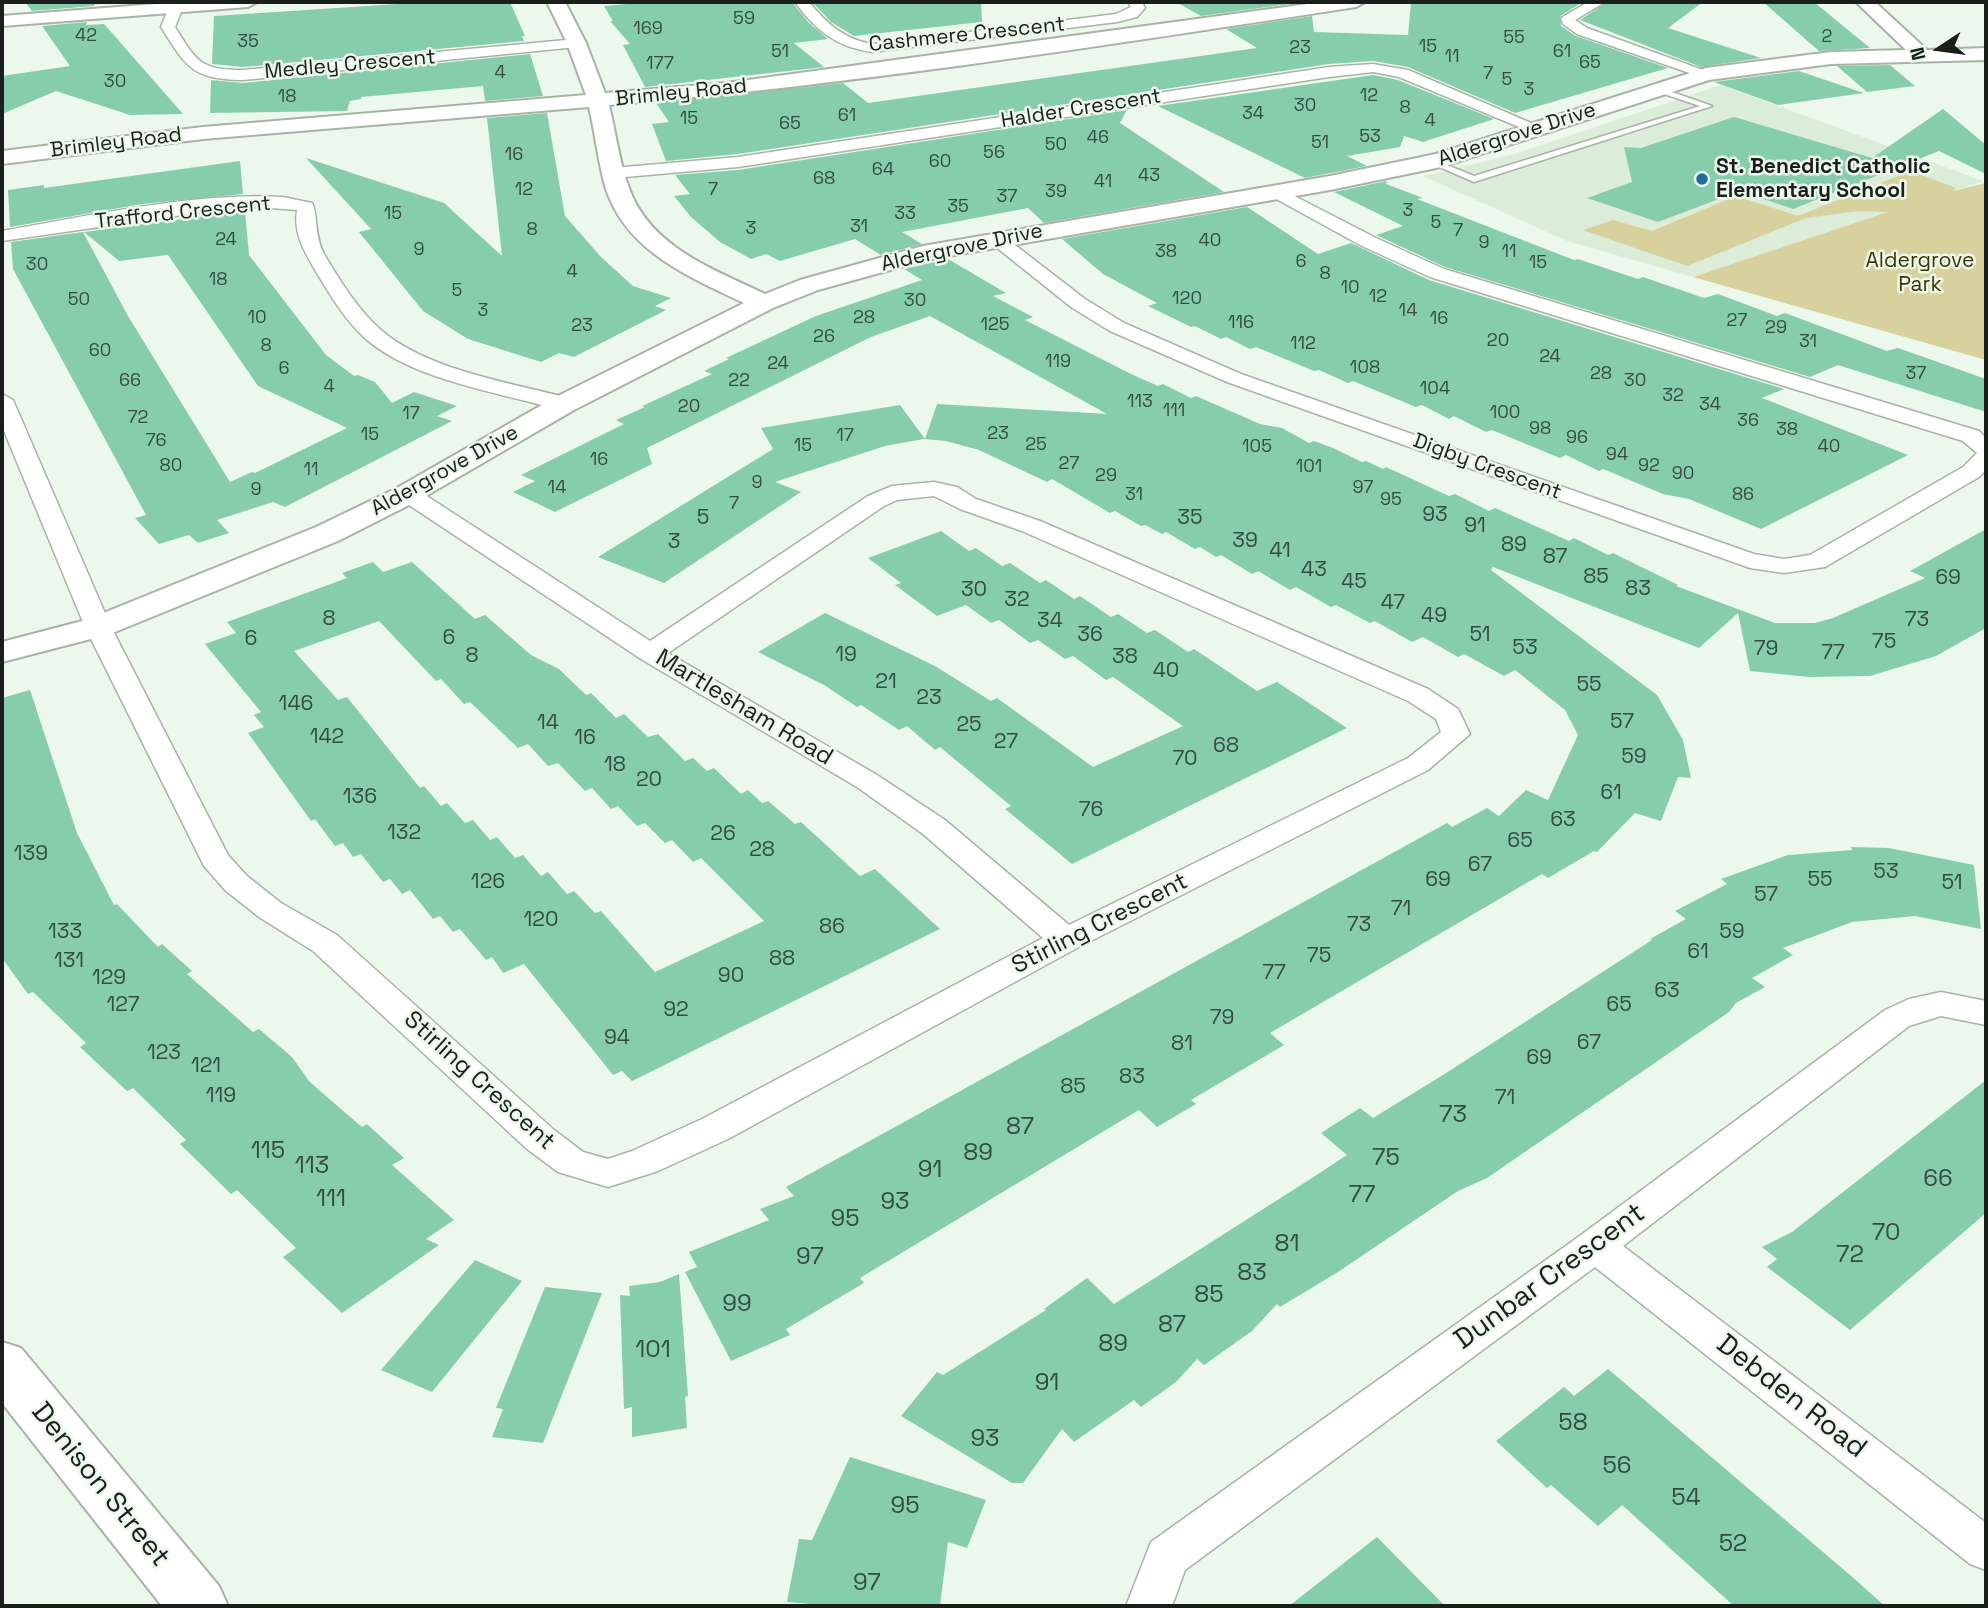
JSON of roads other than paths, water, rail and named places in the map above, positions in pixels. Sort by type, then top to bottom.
[{"type":"street","points":[[2,21],[248,2]]},
{"type":"street","points":[[556,2],[577,43],[597,102],[620,201],[638,227],[664,250],[764,303]]},
{"type":"street","name":"Cashmere Crescent","points":[[802,2],[819,23],[844,43],[872,48],[1118,18],[1132,14],[1138,8],[1135,2]]},
{"type":"street","name":"Brimley Road","points":[[2,158],[203,132],[597,102],[808,79],[1173,30],[1356,2]]},
{"type":"street","points":[[1598,2],[1567,21],[1582,31],[1706,74]]},
{"type":"street","points":[[1865,2],[1923,55]]},
{"type":"street","name":"Medley Crescent","points":[[176,7],[168,27],[194,68],[206,75],[243,75],[577,43]]},
{"type":"street","name":"Aldergrove Drive","points":[[2,652],[97,627],[327,534],[408,494],[564,404],[764,303],[809,285],[923,253],[1432,162],[1706,74],[1817,60],[1986,54]]},
{"type":"street","name":"Halder Crescent","points":[[614,173],[738,162],[1316,74],[1373,68],[1403,73],[1537,129]]},
{"type":"street","points":[[1275,191],[1369,242],[1437,272],[1971,436],[1986,449]]},
{"type":"street","name":"Trafford Crescent","points":[[2,236],[176,209],[250,203],[293,203],[306,207],[305,229],[312,250],[339,294],[382,341],[430,364],[564,404]]},
{"type":"street","name":"Digby Crescent","points":[[995,239],[1078,303],[1170,352],[1234,378],[1750,561],[1784,566],[1816,562],[1971,472],[1986,457]]},
{"type":"street","points":[[2,400],[97,627]]},
{"type":"street","name":"Stirling Crescent","points":[[97,627],[215,859],[236,883],[294,927],[325,943],[540,1139],[570,1162],[608,1172],[645,1161],[715,1129],[1066,940],[1418,764],[1456,734],[1448,715],[1418,695],[1031,526],[968,504],[949,492],[934,489],[892,493],[876,502],[650,653]]},
{"type":"street","name":"Martlesham Road","points":[[408,494],[650,653],[867,781],[934,827],[1066,940]]},
{"type":"street","name":"Dunbar Crescent","points":[[1149,1606],[1167,1557],[1595,1246],[1897,1018],[1926,1003],[1954,1004],[1986,1013]]},
{"type":"street","name":"Debden Road","points":[[1595,1246],[1986,1549]]},
{"type":"street","name":"Denison Street","points":[[2,1363],[198,1606]]},
{"type":"lane","points":[[1432,162],[1474,179],[1708,106],[1658,89]]},
{"type":"place","name":"St. Benedict Catholic Elementary School","points":[[1702,179]]},
{"type":"park label","name":"Aldergrove Park","points":[[1920,273]]}]
